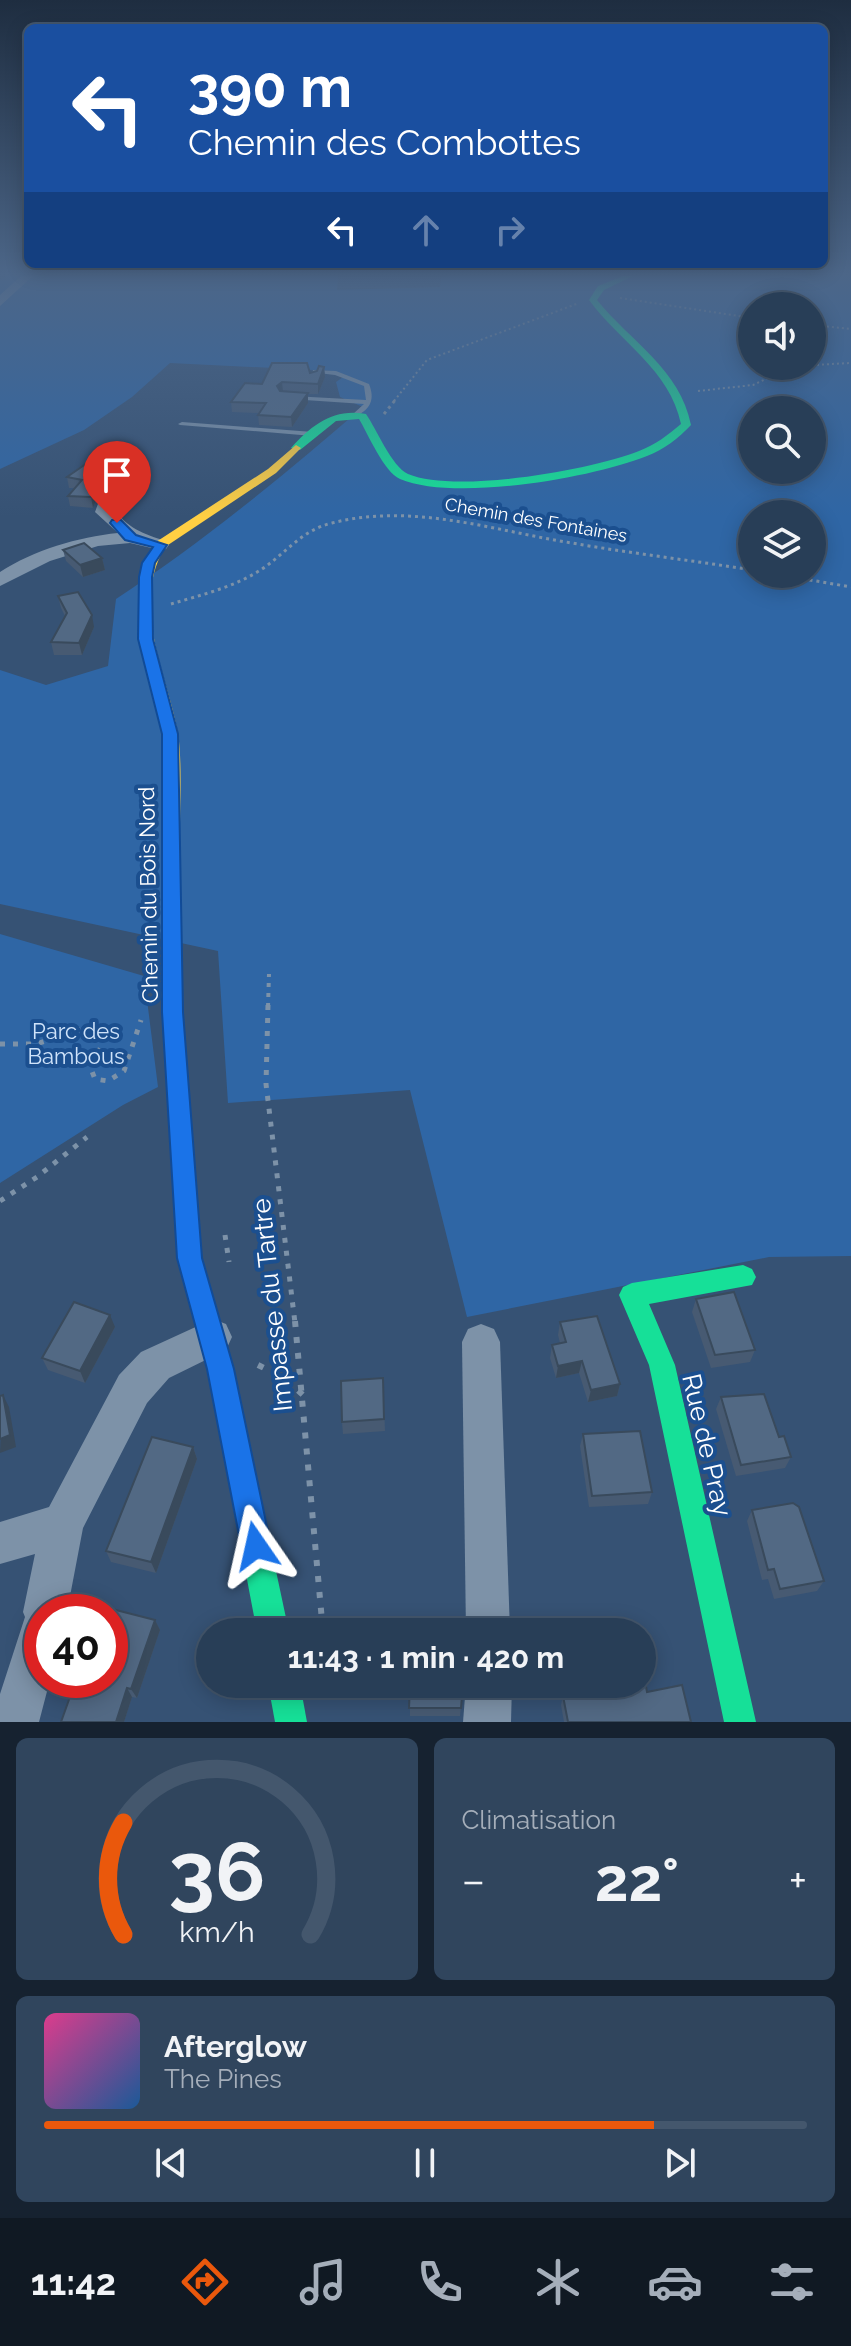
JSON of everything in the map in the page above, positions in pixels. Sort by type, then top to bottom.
[{"type":"street","points":[[0,580],[18,568],[54,555],[129,537],[160,545],[252,485],[335,415],[364,415],[380,441],[387,461],[401,475],[433,482],[497,479],[605,465],[653,449],[686,425],[688,415],[681,398],[644,356]]},
{"type":"street","points":[[105,505],[104,512],[129,533],[129,537]]},
{"type":"street","name":"Chemin du Bois Nord","points":[[160,545],[149,563],[145,639],[170,734],[173,1012],[189,1258],[216,1353],[270,1618]]},
{"type":"street","name":"Rue de Pray","points":[[740,1722],[662,1365],[632,1295],[743,1277]]},
{"type":"street","points":[[481,1342],[488,1618]]},
{"type":"street","points":[[49,1594],[63,1524],[133,1389],[155,1365],[216,1353]]},
{"type":"street","points":[[0,1543],[63,1524]]},
{"type":"street","points":[[15,1722],[24,1691]]},
{"type":"street","points":[[287,1698],[291,1722]]},
{"type":"street","points":[[487,1722],[488,1698]]},
{"type":"lane","points":[[283,397],[364,415],[370,394],[362,381],[324,371],[315,371],[313,379]]},
{"type":"lane","points":[[182,424],[313,434]]},
{"type":"path","points":[[364,415],[386,412],[427,360],[437,356]]},
{"type":"path","points":[[826,365],[851,363]]},
{"type":"path","points":[[681,398],[696,391],[753,385],[764,380]]},
{"type":"path","name":"Chemin des Fontaines","points":[[145,610],[184,600],[261,570],[306,530],[334,522],[379,517],[427,515],[462,519],[568,543],[738,568]]},
{"type":"path","points":[[826,583],[851,587]]},
{"type":"path","name":"Impasse du Tartre","points":[[269,974],[266,1084],[303,1395],[322,1618]]},
{"type":"path","points":[[0,1044],[36,1044],[97,1024],[104,1027],[104,1040],[91,1069],[95,1079],[106,1082],[119,1077],[128,1067],[140,1021],[147,1015],[173,1012]]},
{"type":"path","points":[[0,1201],[37,1177],[87,1137]]},
{"type":"path","points":[[216,1353],[255,1364],[284,1378],[303,1395]]},
{"type":"green space","points":[[0,356],[738,356],[738,380],[826,380],[826,356],[851,356],[851,1256],[769,1257],[467,1317],[410,1090],[228,1103],[218,951],[0,904],[0,670],[46,685],[108,666],[116,599],[242,507],[363,407],[340,397],[336,382],[346,375],[333,371],[170,363],[132,397],[84,430],[0,469]]},
{"type":"green space","name":"Parc des Bambous","points":[[0,934],[144,976],[158,1087],[123,1105],[0,1183]]},
{"type":"building","points":[[272,363],[307,363],[310,373],[317,371],[319,366],[324,367],[318,384],[282,382],[277,386],[280,391],[308,393],[291,417],[258,415],[266,403],[231,402],[245,383],[262,384]]},
{"type":"building","points":[[90,461],[117,464],[102,487],[94,489],[91,497],[68,496],[82,480],[67,477]]},
{"type":"building","points":[[84,543],[102,558],[80,565],[63,550]]},
{"type":"building","points":[[78,592],[92,615],[79,643],[51,642],[67,613],[58,596]]},
{"type":"building","points":[[734,1292],[755,1350],[715,1355],[696,1299]]},
{"type":"building","points":[[74,1302],[110,1315],[80,1371],[42,1358]]},
{"type":"building","points":[[597,1316],[620,1384],[591,1390],[582,1361],[558,1366],[552,1345],[566,1342],[560,1322]]},
{"type":"building","points":[[383,1378],[384,1419],[342,1422],[341,1381]]},
{"type":"building","points":[[764,1394],[779,1437],[784,1436],[791,1457],[741,1465],[721,1397]]},
{"type":"building","points":[[3,1395],[10,1435],[0,1439],[0,1396]]},
{"type":"building","points":[[640,1431],[652,1492],[592,1496],[583,1434]]},
{"type":"building","points":[[152,1437],[193,1447],[151,1562],[106,1551]]},
{"type":"building","points":[[793,1503],[799,1507],[824,1581],[780,1589],[774,1569],[768,1570],[752,1510]]},
{"type":"building","points":[[128,1613],[155,1620],[131,1689],[128,1688]]},
{"type":"building","points":[[682,1685],[691,1722],[568,1722],[563,1698],[656,1698],[656,1690]]},
{"type":"building","points":[[70,1698],[124,1698],[116,1722],[61,1722]]},
{"type":"building","points":[[409,1698],[462,1698],[461,1708],[409,1708]]},
{"type":"traffic: fast","points":[[296,448],[325,422],[350,415],[362,416],[398,473],[425,482],[454,484],[521,480],[617,462],[652,449],[686,425],[674,389],[647,356]]},
{"type":"traffic: fast","points":[[171,856],[173,1012],[189,1258],[220,1369],[270,1618]]},
{"type":"traffic: fast","points":[[740,1722],[662,1365],[632,1295],[743,1277]]},
{"type":"traffic: fast","points":[[287,1698],[291,1722]]},
{"type":"traffic: slow","points":[[171,856],[170,734],[145,639],[149,563],[160,545],[272,471],[296,448]]},
{"type":"route","points":[[117,523],[129,533],[129,537],[160,545],[149,563],[146,577],[145,639],[170,734],[173,1012],[189,1258],[199,1300],[213,1337],[256,1546]]}]
